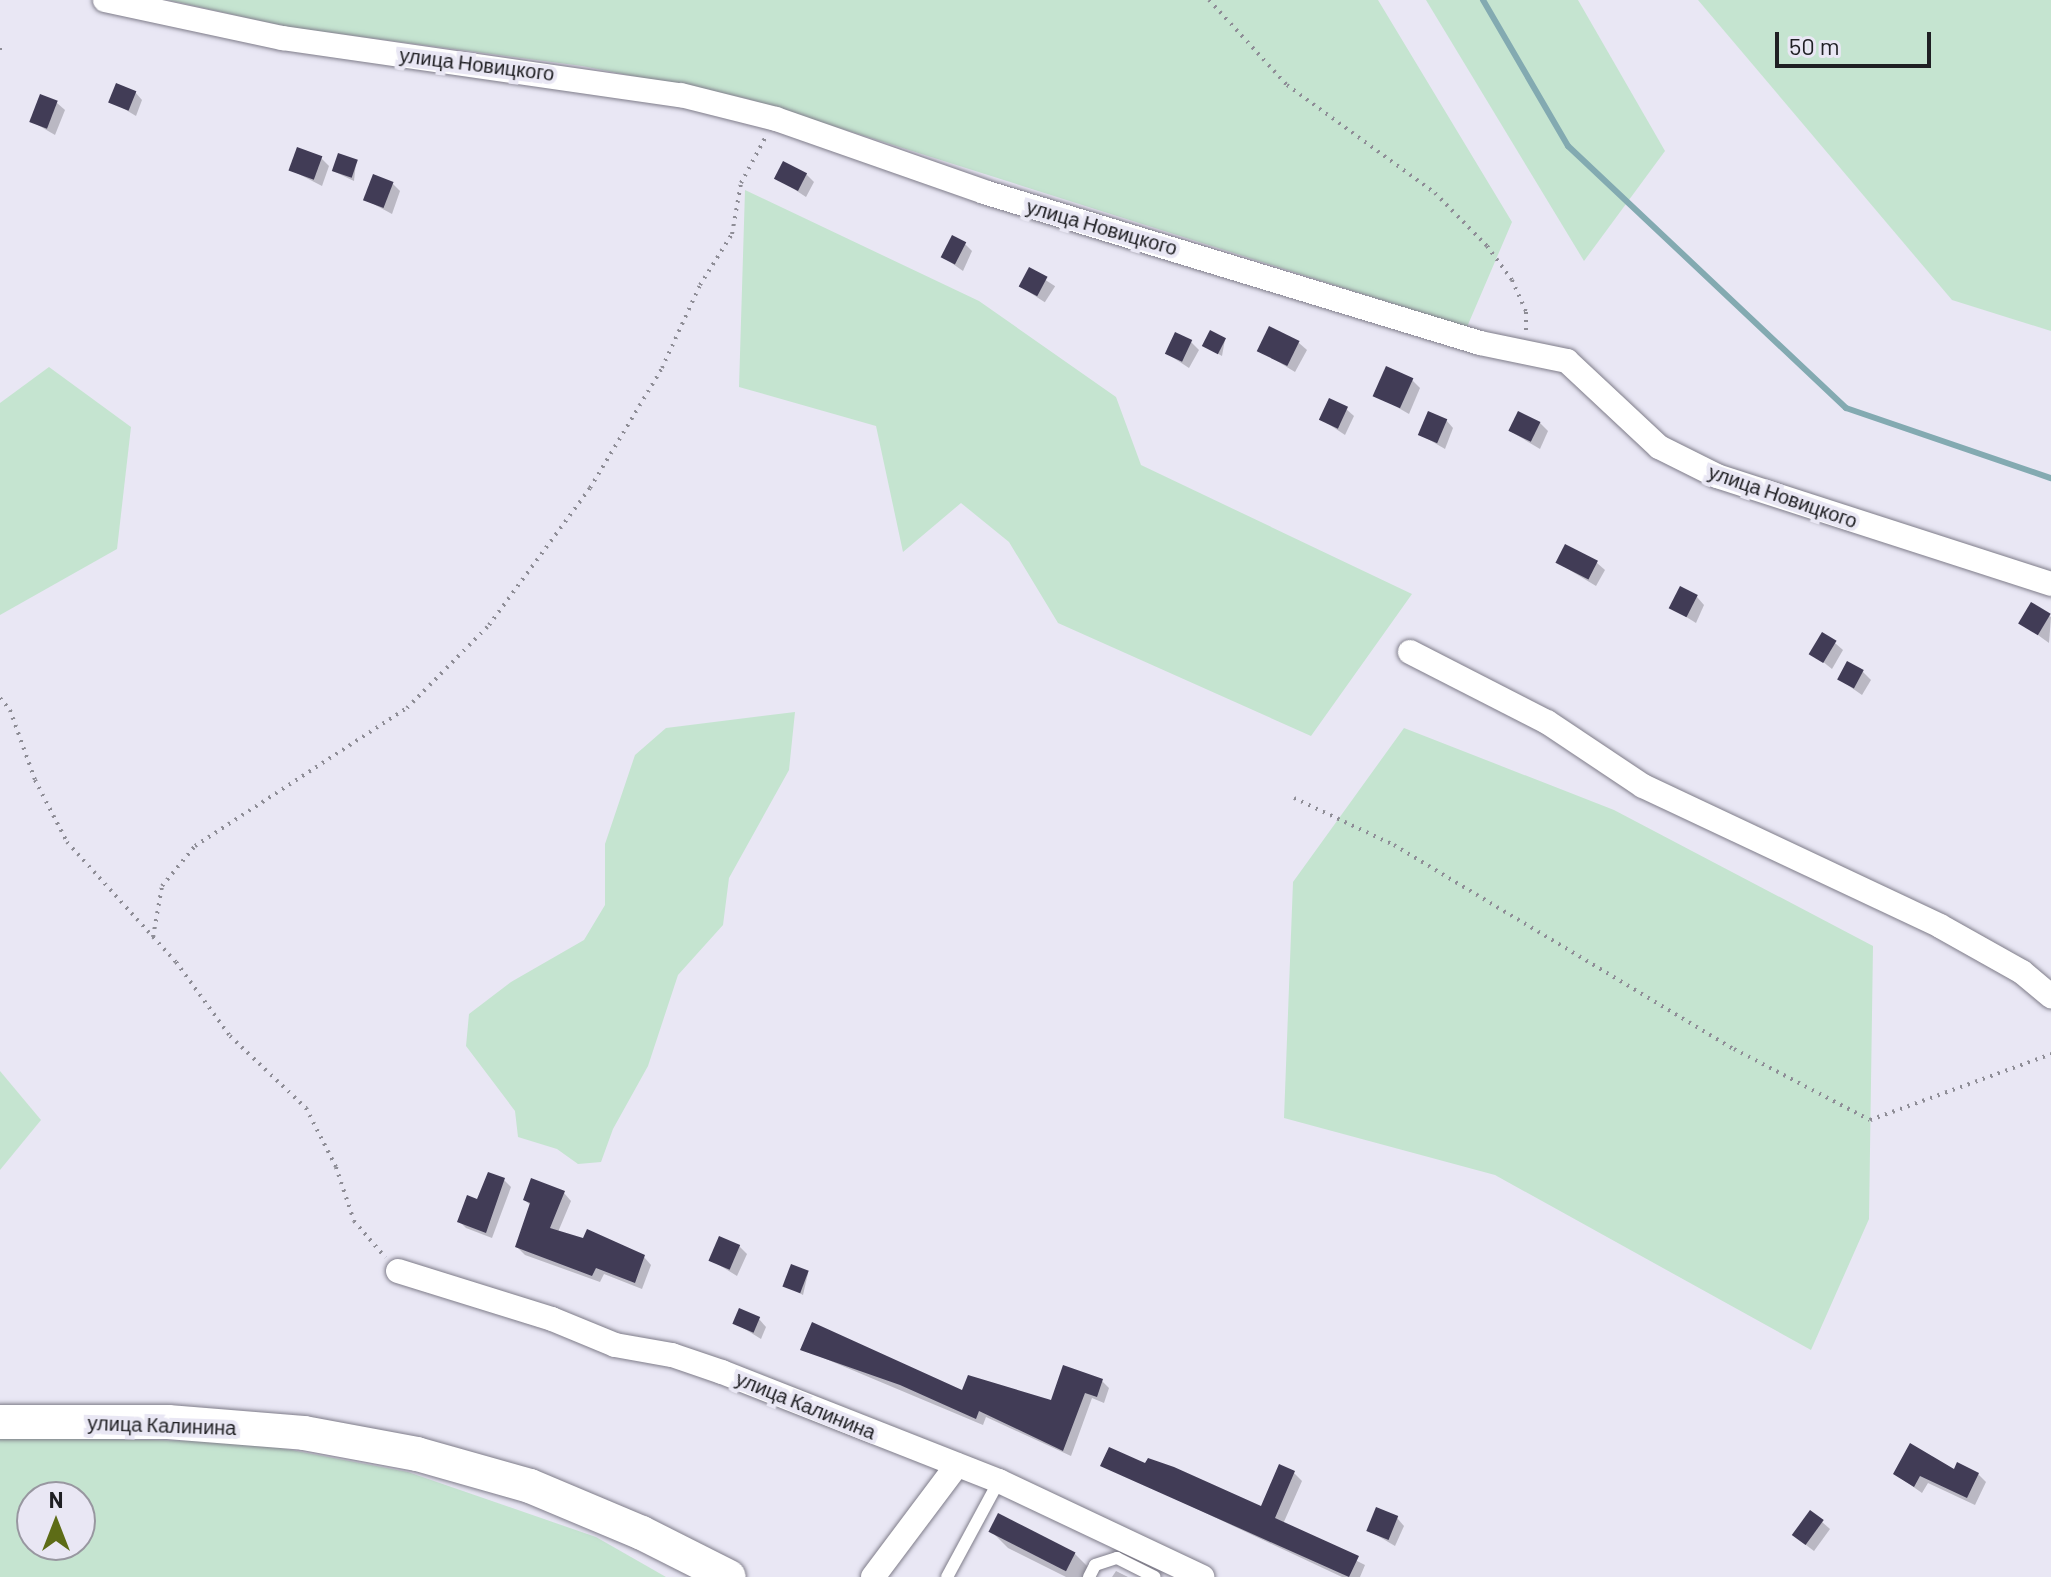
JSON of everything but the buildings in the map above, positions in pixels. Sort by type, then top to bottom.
[{"type":"main road","name":"улица Калинина","points":[[0,1422],[168,1422],[304,1433],[417,1454],[530,1486],[642,1533],[729,1577]]},
{"type":"street","name":"улица Новицкого","points":[[105,0],[283,38],[666,92],[776,119],[984,192],[1480,343],[1526,348],[1567,361],[1659,447],[1717,476],[2051,584]]},
{"type":"street","points":[[1410,652],[1547,722],[1643,786],[1940,926],[2022,972],[2051,996]]},
{"type":"street","name":"улица Калинина","points":[[398,1271],[552,1319],[615,1345],[709,1368],[999,1481],[1202,1577]]},
{"type":"street","points":[[873,1577],[957,1465]]},
{"type":"lane","points":[[947,1577],[999,1481]]},
{"type":"lane","points":[[1089,1577],[1095,1565],[1117,1558],[1155,1577]]},
{"type":"path","points":[[1209,0],[1287,85],[1435,193],[1487,246],[1512,280],[1526,312],[1526,348]]},
{"type":"path","points":[[153,937],[162,886],[195,846],[407,708],[489,625],[590,488],[662,368],[700,285],[732,234],[741,183],[776,119]]},
{"type":"path","points":[[0,698],[10,710],[35,780],[67,842],[153,937],[230,1036],[306,1108],[336,1167],[354,1221],[398,1271]]},
{"type":"path","points":[[1294,798],[1394,845],[1734,1049],[1870,1120],[2051,1054]]},
{"type":"green space","points":[[168,0],[1378,0],[1512,222],[1467,327],[745,98],[582,66],[288,27]]},
{"type":"green space","points":[[1426,0],[1578,0],[1665,151],[1584,261]]},
{"type":"green space","points":[[1698,0],[2051,0],[2051,331],[1952,300]]},
{"type":"green space","points":[[745,190],[979,301],[1116,397],[1141,465],[1412,594],[1311,736],[1058,623],[1009,542],[961,503],[903,552],[876,426],[739,387]]},
{"type":"green space","points":[[49,367],[131,427],[117,549],[0,615],[0,403]]},
{"type":"green space","points":[[795,712],[789,770],[729,878],[723,925],[678,975],[648,1066],[613,1129],[601,1162],[578,1164],[557,1149],[518,1137],[515,1111],[466,1046],[469,1014],[511,982],[584,940],[605,905],[605,844],[635,755],[666,728]]},
{"type":"green space","points":[[1404,728],[1614,810],[1873,946],[1869,1219],[1811,1350],[1495,1175],[1284,1118],[1293,882]]},
{"type":"green space","points":[[0,1071],[41,1120],[0,1170]]},
{"type":"green space","points":[[0,1437],[249,1442],[408,1472],[596,1537],[666,1577],[0,1577]]},
{"type":"waterway","points":[[1483,0],[1568,146],[1846,408],[2051,478]]}]
